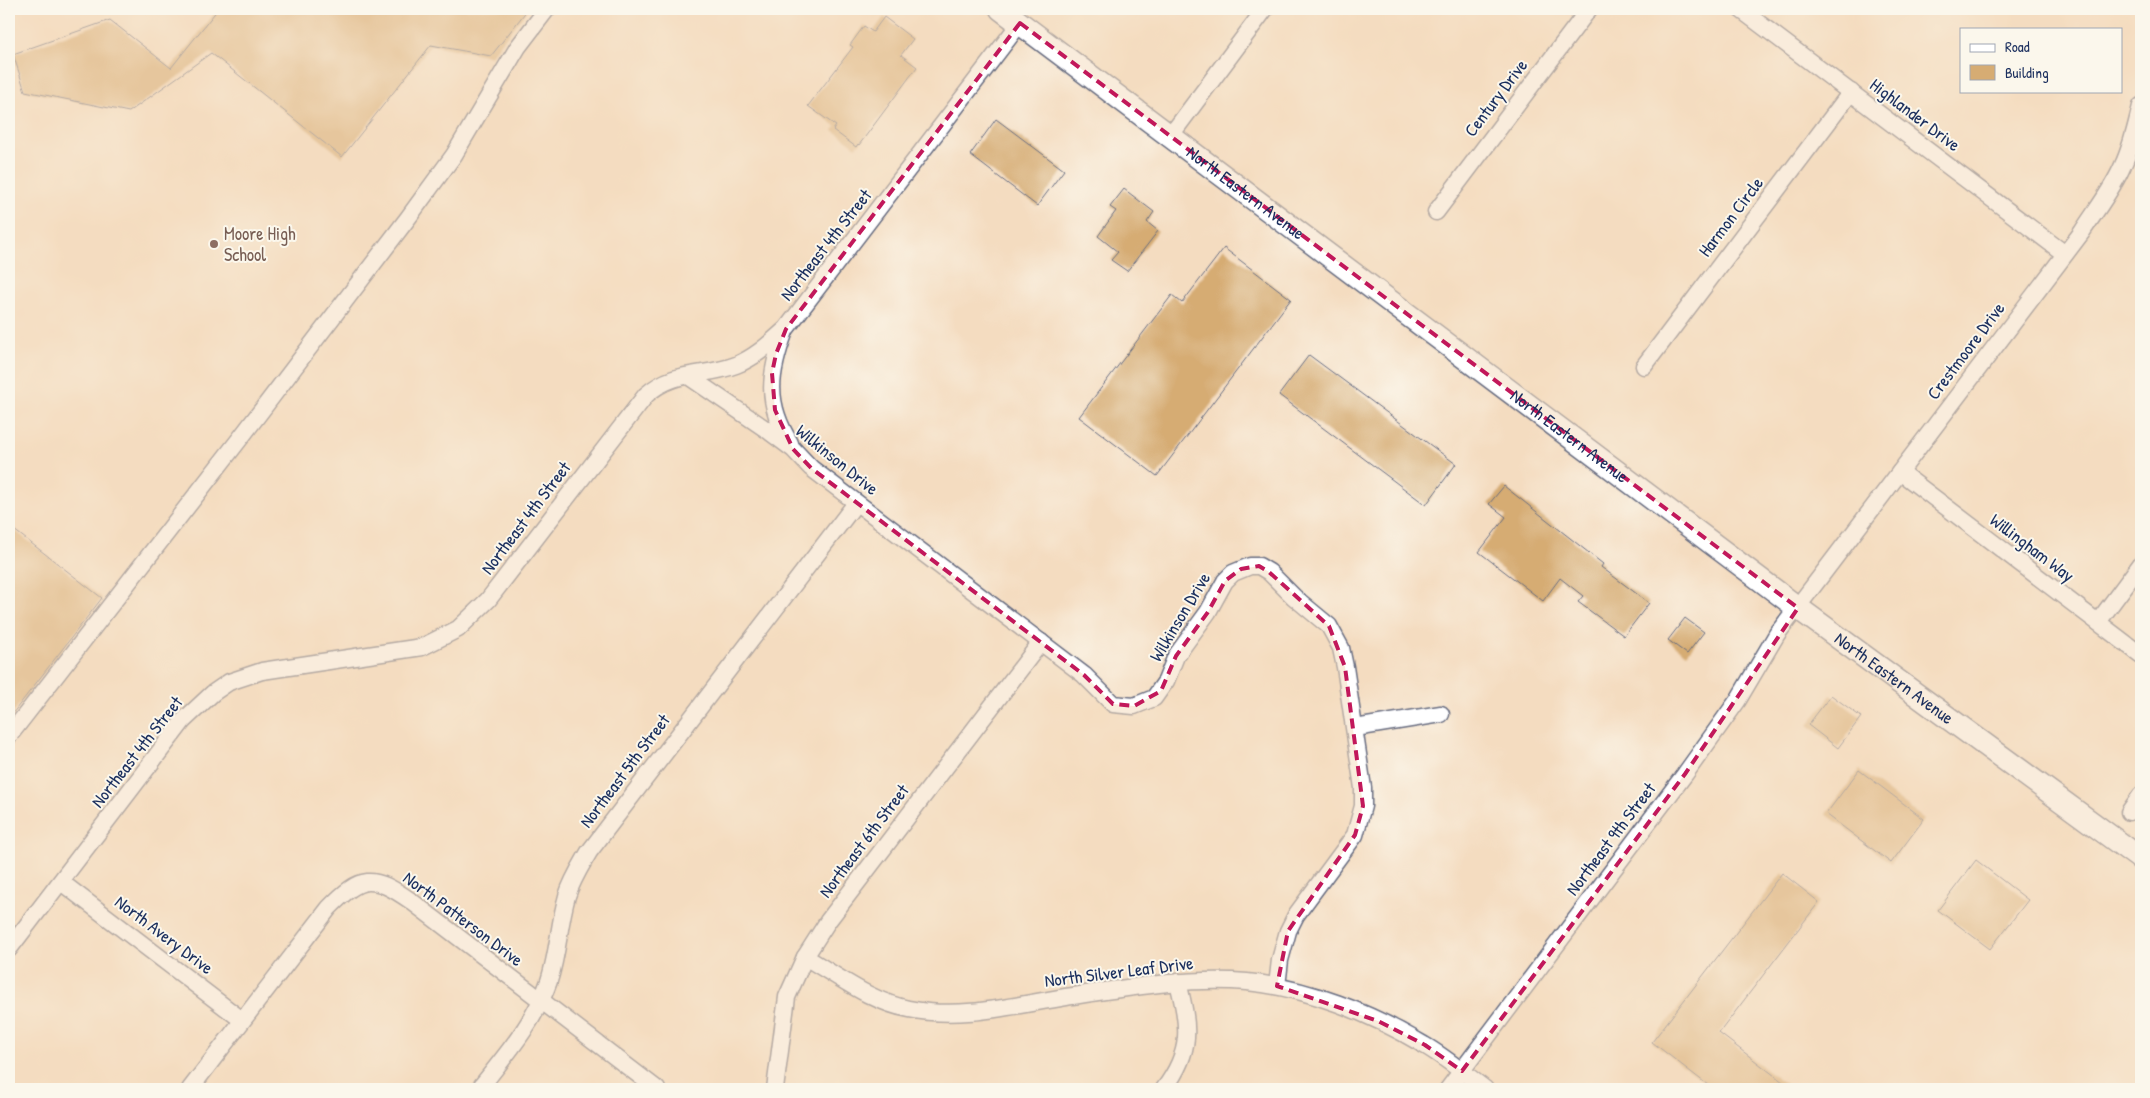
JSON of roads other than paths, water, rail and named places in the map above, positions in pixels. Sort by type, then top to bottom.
[{"type":"main road","name":"North Eastern Avenue","points":[[1001,9],[1798,608],[2141,859]]},
{"type":"street","points":[[9,736],[242,436],[408,218],[458,148],[518,48],[547,9]]},
{"type":"street","points":[[1171,135],[1265,9]]},
{"type":"street","name":"Century Drive","points":[[1436,212],[1589,9]]},
{"type":"street","name":"Highlander Drive","points":[[1740,9],[2065,254]]},
{"type":"street","name":"Northeast 4th Street","points":[[9,949],[183,721],[213,693],[229,682],[262,671],[422,647],[458,629],[488,600],[646,395],[658,384],[672,378],[721,370],[750,358],[786,329],[1020,23]]},
{"type":"street","name":"Harmon Circle","points":[[1644,366],[1851,92]]},
{"type":"street","name":"Crestmoore Drive","points":[[1798,608],[2065,254],[2112,187],[2123,167],[2132,144],[2141,106]]},
{"type":"street","points":[[786,329],[776,354],[772,373],[772,392],[781,428],[793,449]]},
{"type":"street","name":"Wilkinson Drive","points":[[688,376],[793,449],[810,468],[1084,675],[1113,704],[1134,706],[1154,698],[1161,691],[1176,656],[1208,612],[1225,581],[1233,573],[1241,569],[1259,566],[1269,572],[1294,597],[1329,626],[1336,638],[1345,667],[1364,788],[1363,806],[1355,836],[1296,916],[1288,931],[1280,960],[1277,986]]},
{"type":"street","name":"Willingham Way","points":[[1900,472],[2141,655]]},
{"type":"street","name":"Northeast 5th Street","points":[[479,1089],[523,1033],[540,1001],[554,964],[567,894],[589,852],[856,503]]},
{"type":"street","points":[[2098,622],[2141,564]]},
{"type":"street","name":"Northeast 9th Street","points":[[1448,1089],[1685,774],[1738,700],[1778,634],[1798,608]]},
{"type":"street","name":"Northeast 6th Street","points":[[775,1089],[787,997],[805,957],[828,921],[1041,642]]},
{"type":"street","points":[[1355,728],[1441,714]]},
{"type":"street","points":[[2129,812],[2141,795]]},
{"type":"street","name":"North Patterson Drive","points":[[190,1089],[329,908],[353,885],[365,881],[376,882],[399,893],[657,1089]]},
{"type":"street","name":"North Avery Drive","points":[[61,882],[242,1020]]},
{"type":"street","name":"North Silver Leaf Drive","points":[[805,957],[886,1003],[929,1013],[956,1013],[1178,982],[1245,982],[1277,986],[1340,1005],[1378,1021],[1425,1045],[1485,1089]]},
{"type":"street","points":[[1164,1089],[1179,1067],[1184,1053],[1186,1012],[1178,982]]},
{"type":"place","name":"Moore High School","points":[[214,244]]}]
